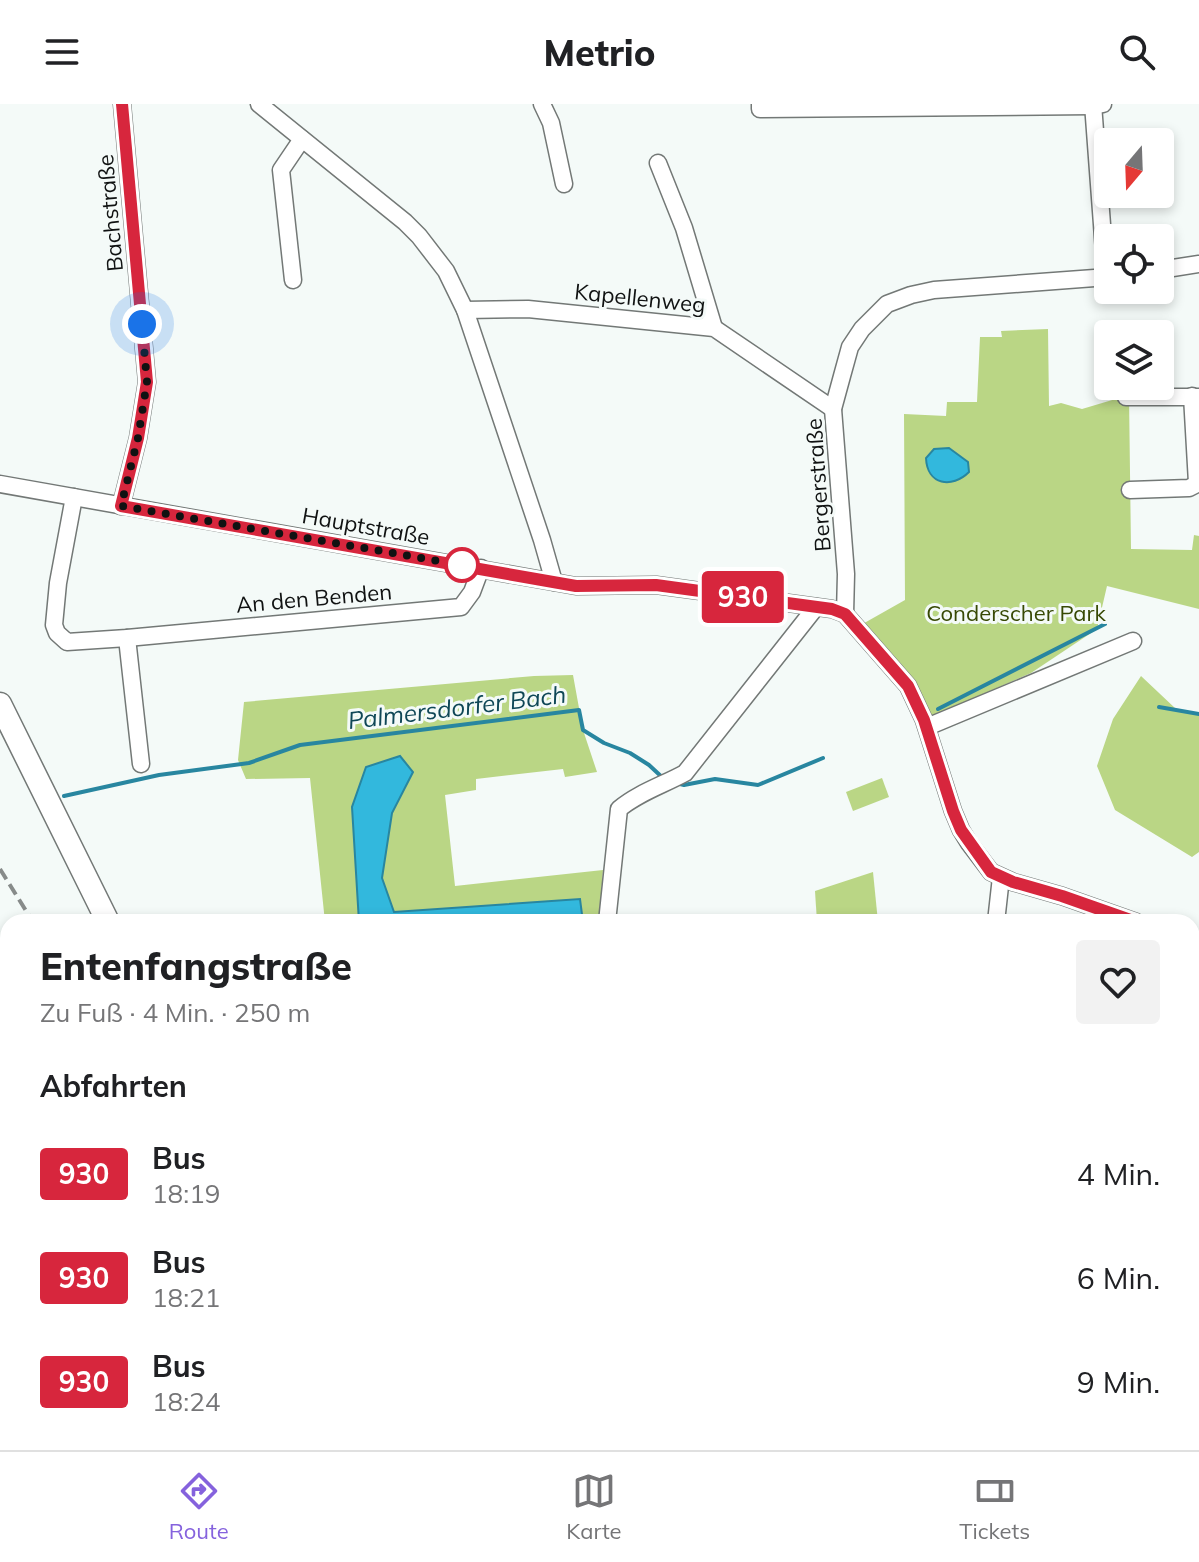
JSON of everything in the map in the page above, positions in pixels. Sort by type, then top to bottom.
[{"type":"main road","points":[[0,704],[104,914]]},
{"type":"street","name":"Bachstraße","points":[[121,506],[138,438],[147,382],[122,104]]},
{"type":"street","points":[[259,104],[405,222],[446,271],[465,310],[554,582]]},
{"type":"street","points":[[542,104],[551,123],[564,184]]},
{"type":"street","points":[[760,106],[1096,105],[1104,224]]},
{"type":"street","points":[[293,280],[281,170],[302,139]]},
{"type":"street","points":[[658,163],[684,228],[714,328]]},
{"type":"street","points":[[1174,268],[1199,264]]},
{"type":"street","name":"Bergerstraße","points":[[845,614],[846,574],[833,409],[850,347],[862,329],[887,304],[911,295],[934,290],[1094,278]]},
{"type":"street","name":"Kapellenweg","points":[[465,310],[528,309],[714,328],[833,409]]},
{"type":"street","points":[[1130,490],[1189,488],[1198,483],[1195,396],[1174,396]]},
{"type":"street","name":"Hauptstraße","points":[[0,484],[576,586],[656,585],[832,609],[845,614]]},
{"type":"street","name":"An den Benden","points":[[74,497],[58,583],[54,625],[57,633],[67,642],[461,607],[472,592],[481,568]]},
{"type":"street","points":[[608,914],[619,809],[685,773],[816,607]]},
{"type":"street","points":[[845,614],[905,682],[927,727],[961,830],[991,872],[1113,914]]},
{"type":"street","points":[[127,638],[141,764]]},
{"type":"street","points":[[927,727],[1133,641]]},
{"type":"street","points":[[997,914],[1001,877]]},
{"type":"green space","name":"Conderscher Park","points":[[1048,329],[1049,406],[1061,403],[1082,409],[1112,400],[1129,400],[1131,549],[1192,550],[1194,535],[1199,536],[1199,609],[1107,586],[1097,629],[1031,673],[926,719],[859,626],[905,600],[904,414],[946,416],[947,402],[977,402],[980,337],[1002,337],[1001,331]]},
{"type":"green space","points":[[573,675],[583,730],[597,772],[565,777],[563,769],[476,779],[476,790],[445,795],[455,886],[603,870],[600,914],[582,914],[580,899],[394,912],[382,879],[392,813],[413,772],[352,807],[359,914],[324,914],[310,778],[246,779],[238,760],[244,702]]},
{"type":"green space","points":[[1141,676],[1176,709],[1199,713],[1199,852],[1192,857],[1115,810],[1097,766],[1113,719]]},
{"type":"green space","points":[[882,778],[889,797],[853,811],[846,792]]},
{"type":"green space","points":[[873,872],[877,914],[816,914],[815,891]]},
{"type":"water","points":[[949,448],[968,462],[969,472],[955,481],[942,482],[931,474],[926,458],[934,449]]},
{"type":"water","points":[[400,756],[413,772],[392,813],[382,878],[394,912],[580,899],[582,914],[359,914],[352,807],[366,767]]},
{"type":"waterway","name":"Palmersdorfer Bach","points":[[938,709],[1105,624]]},
{"type":"waterway","name":"Palmersdorfer Bach","points":[[1159,707],[1199,714]]},
{"type":"waterway","name":"Palmersdorfer Bach","points":[[64,796],[159,775],[249,763],[300,745],[579,710],[583,730],[604,743],[630,753],[664,779]]},
{"type":"waterway","name":"Palmersdorfer Bach","points":[[676,783],[684,785],[715,779],[758,785],[823,758]]},
{"type":"railway","points":[[0,869],[28,914]]},
{"type":"bus line","name":"930","points":[[122,104],[147,382],[138,438],[121,506],[576,586],[656,585],[832,609],[845,614],[908,686],[924,720],[961,830],[991,872],[1113,914]]},
{"type":"route","points":[[142,324],[147,382],[138,438],[121,506],[462,565]]}]
